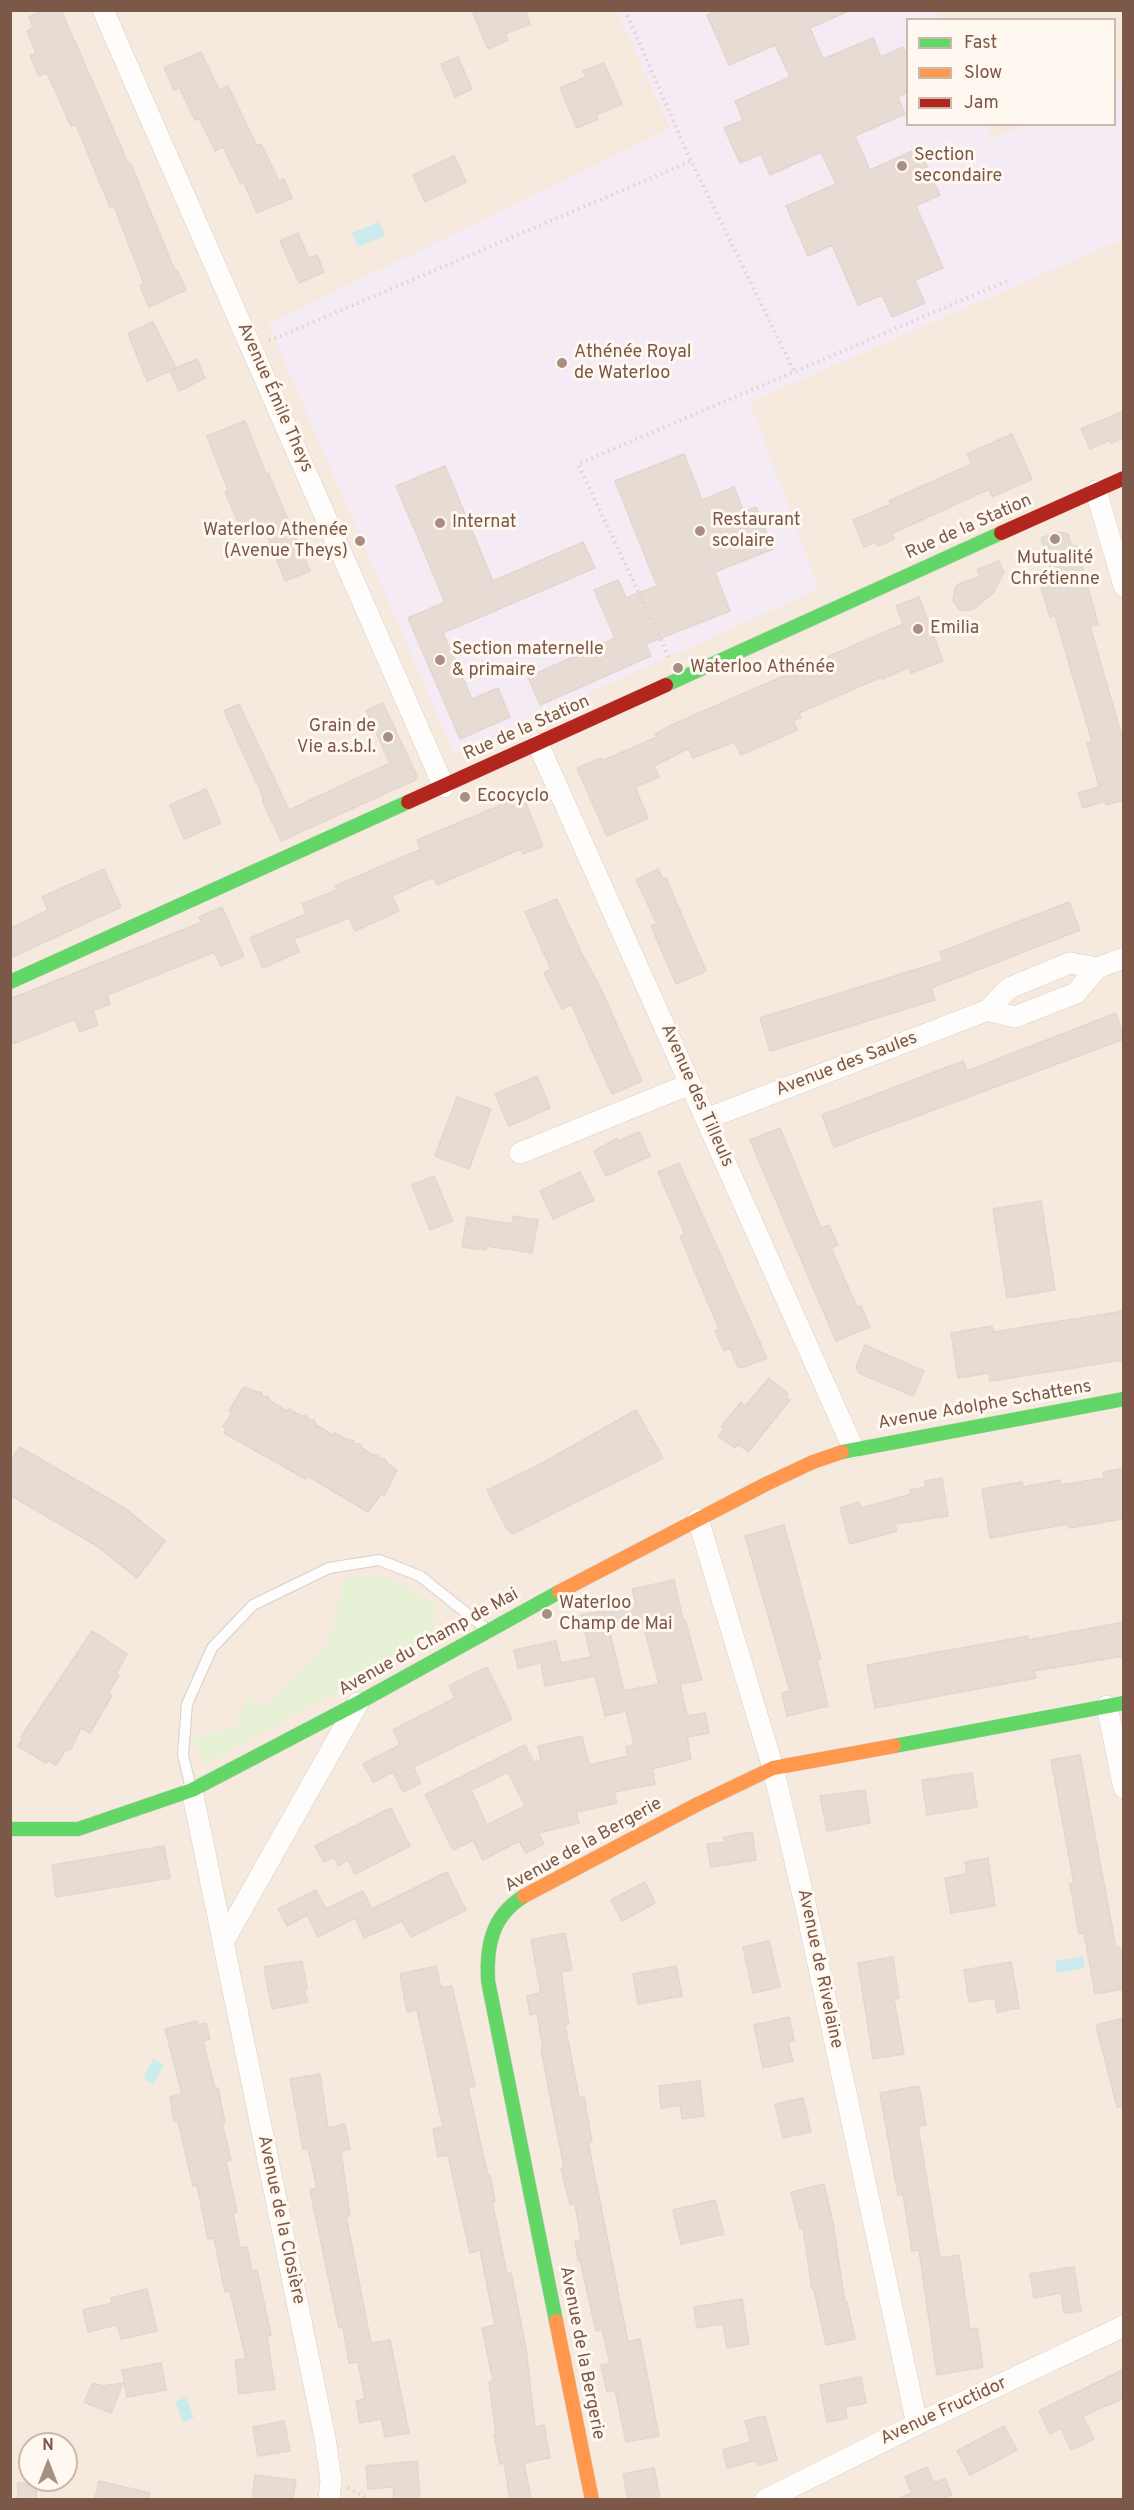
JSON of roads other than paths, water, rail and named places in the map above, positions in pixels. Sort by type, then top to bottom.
[{"type":"street","name":"Avenue Émile Theys","points":[[103,10],[444,787]]},
{"type":"street","name":"Rue de la Station","points":[[10,982],[1124,478]]},
{"type":"street","points":[[1096,491],[1124,586]]},
{"type":"street","name":"Avenue des Tilleuls","points":[[538,744],[853,1448]]},
{"type":"street","name":"Avenue des Saules","points":[[988,1010],[1015,1017],[1076,993],[1097,968],[1124,958]]},
{"type":"street","name":"Avenue des Saules","points":[[706,1119],[988,1010],[1010,988],[1070,963],[1097,968]]},
{"type":"street","points":[[520,1154],[690,1084]]},
{"type":"street","name":"Avenue Adolphe Schattens","points":[[853,1448],[1124,1399]]},
{"type":"street","name":"Avenue du Champ de Mai","points":[[10,1829],[78,1829],[192,1790],[698,1519],[804,1466],[853,1448]]},
{"type":"street","name":"Avenue de Rivelaine","points":[[698,1519],[773,1768],[807,1912],[917,2424]]},
{"type":"street","points":[[223,1942],[358,1703]]},
{"type":"street","points":[[1115,1705],[1124,1788]]},
{"type":"street","name":"Avenue de la Bergerie","points":[[592,2499],[488,1981],[486,1953],[492,1932],[505,1912],[527,1896],[742,1781],[773,1768],[1115,1705]]},
{"type":"street","name":"Avenue de la Closière","points":[[192,1790],[325,2438],[331,2480],[329,2499]]},
{"type":"street","name":"Avenue Fructidor","points":[[765,2499],[1124,2326]]},
{"type":"lane","points":[[192,1790],[183,1755],[187,1704],[212,1647],[253,1605],[329,1568],[380,1560],[420,1576],[487,1630]]},
{"type":"water","points":[[379,222],[385,236],[358,247],[352,233]]},
{"type":"water","points":[[1083,1956],[1085,1968],[1057,1973],[1055,1961]]},
{"type":"water","points":[[153,2059],[164,2065],[153,2084],[143,2078]]},
{"type":"water","points":[[186,2397],[194,2418],[183,2422],[175,2402]]},
{"type":"place","name":"Section secondaire","points":[[902,166]]},
{"type":"place","name":"Athénée Royal de Waterloo","points":[[562,363]]},
{"type":"place","name":"Internat","points":[[440,523]]},
{"type":"place","name":"Restaurant scolaire","points":[[700,531]]},
{"type":"place","name":"Mutualité Chrétienne","points":[[1055,539]]},
{"type":"place","name":"Waterloo Athenée (Avenue Theys)","points":[[360,541]]},
{"type":"place","name":"Emilia","points":[[918,629]]},
{"type":"place","name":"Section maternelle & primaire","points":[[440,660]]},
{"type":"place","name":"Waterloo Athénée","points":[[678,668]]},
{"type":"place","name":"Grain de Vie a.s.b.l.","points":[[388,737]]},
{"type":"place","name":"Ecocyclo","points":[[465,797]]},
{"type":"place","name":"Waterloo Champ de Mai","points":[[547,1614]]}]
